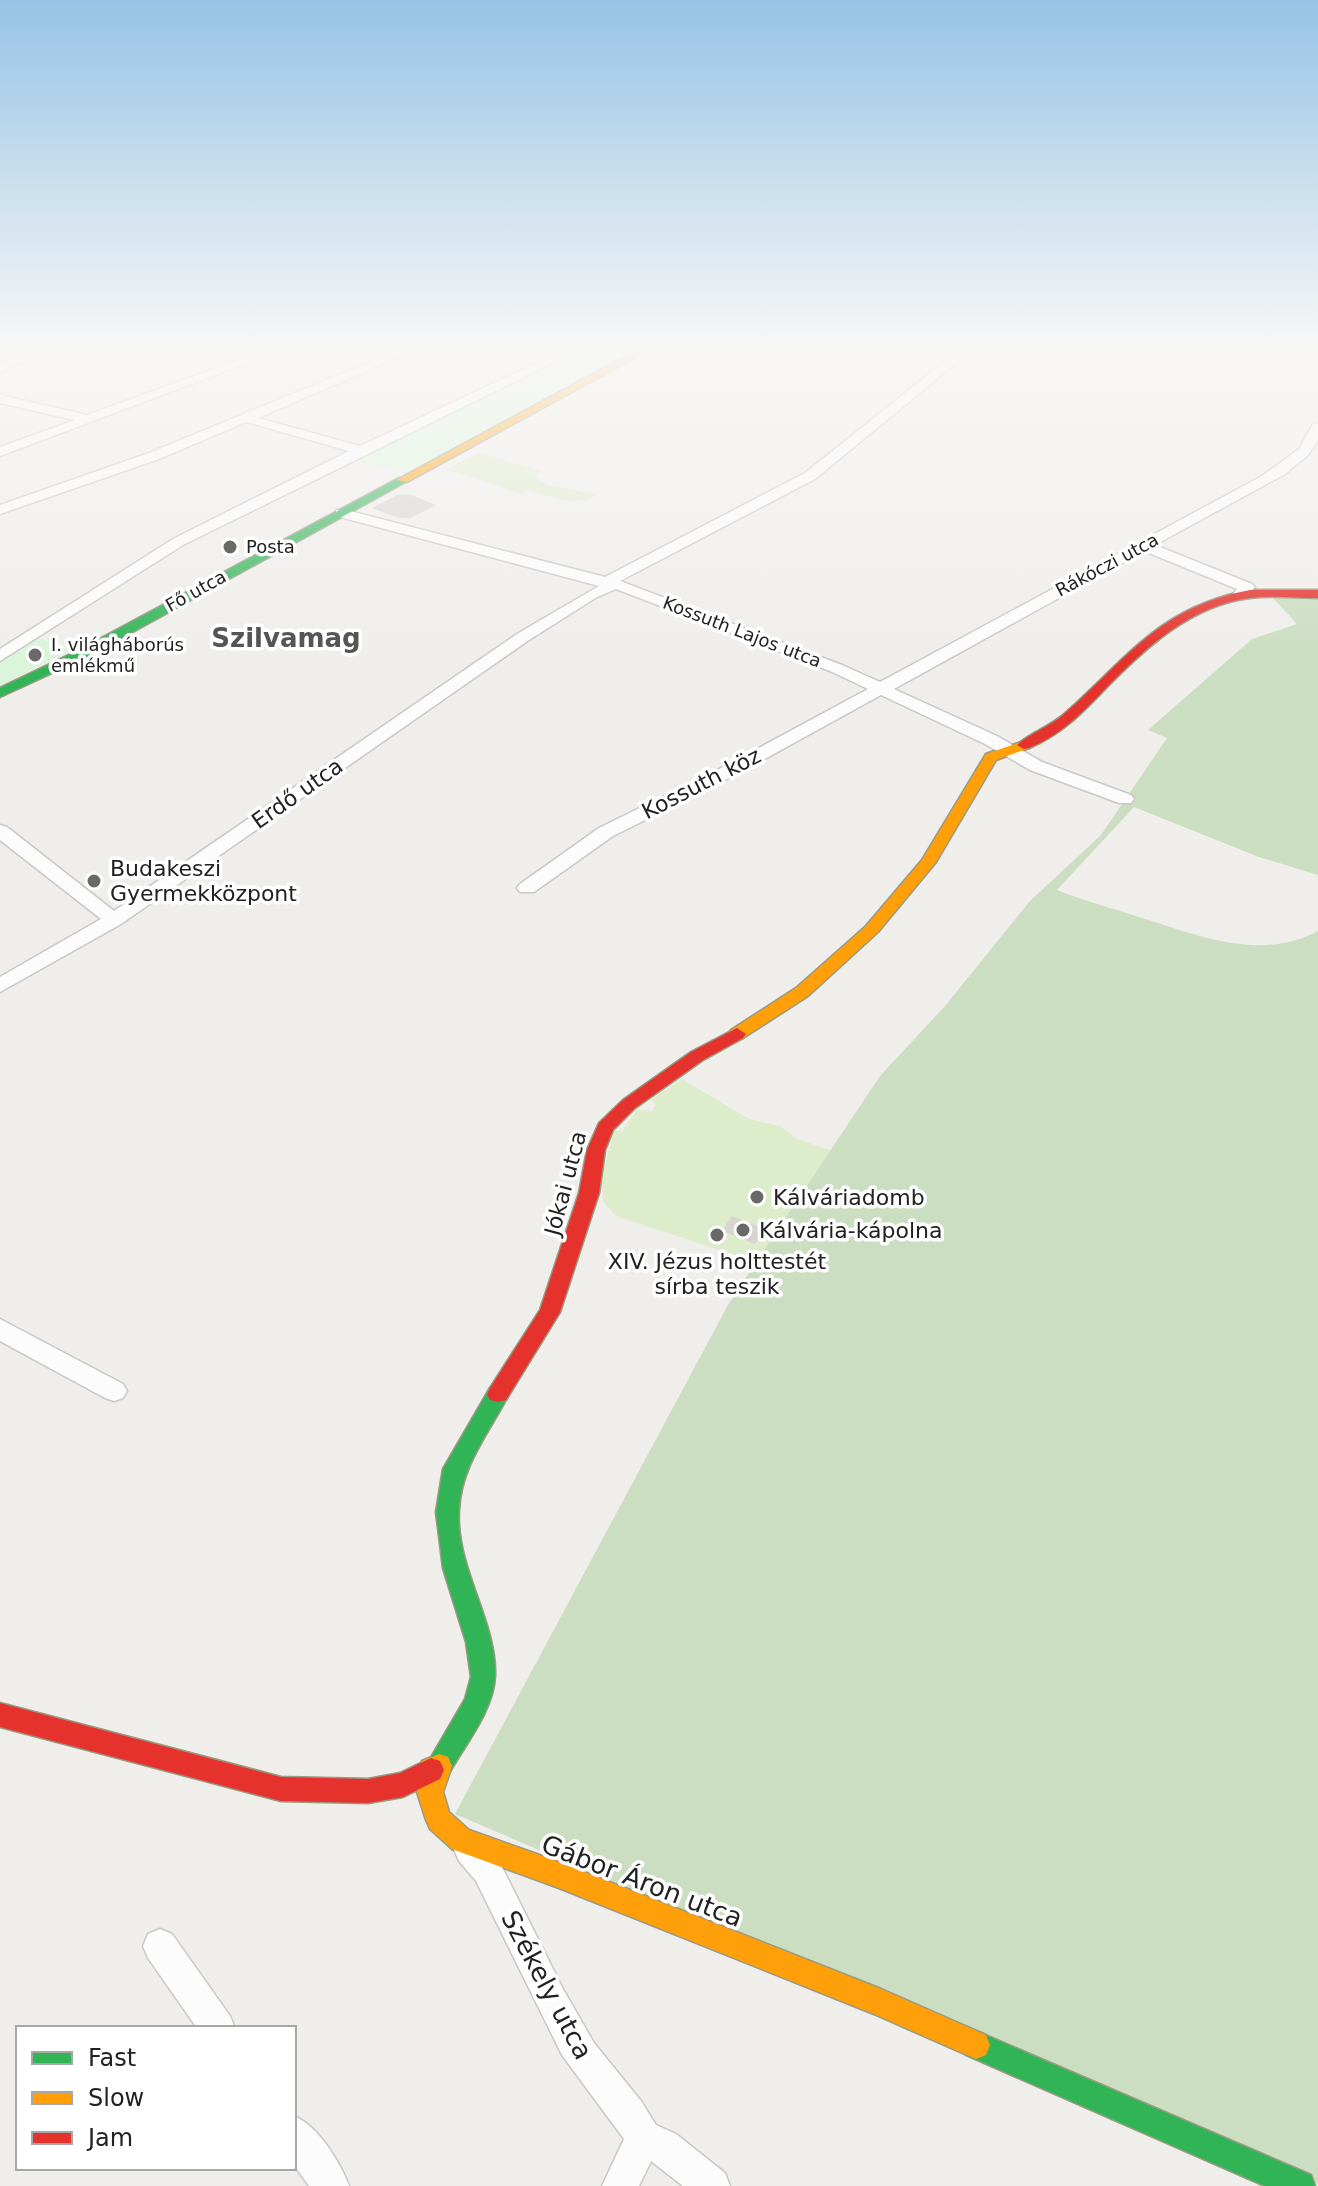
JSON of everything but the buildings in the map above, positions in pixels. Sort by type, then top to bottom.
[{"type":"street","points":[[0,510],[80,484],[160,452]]},
{"type":"street","points":[[0,656],[178,542],[357,452]]},
{"type":"street","name":"Fő utca","points":[[0,693],[84,653],[454,452]]},
{"type":"street","name":"Erdő utca","points":[[0,986],[42,965],[114,920],[601,586],[810,476],[840,452]]},
{"type":"street","name":"Rákóczi utca","points":[[882,688],[1280,470],[1301,452]]},
{"type":"street","name":"Kossuth Lajos utca","points":[[341,513],[601,586],[798,652],[882,688],[1036,766],[1125,799]]},
{"type":"street","points":[[1144,546],[1247,587],[1240,595]]},
{"type":"street","points":[[1006,749],[1023,746],[1046,735],[1074,713],[1143,641],[1176,618],[1240,595],[1318,594]]},
{"type":"street","name":"Kossuth köz","points":[[527,888],[606,832],[737,767],[882,688]]},
{"type":"street","name":"Jókai utca","points":[[439,1766],[476,1703],[483,1677],[478,1642],[455,1568],[447,1512],[454,1469],[474,1431],[550,1312],[582,1218],[596,1150],[605,1127],[629,1104],[697,1056],[756,1023],[802,992],[872,929],[928,862],[991,757],[1006,749]]},
{"type":"street","points":[[0,831],[114,920]]},
{"type":"street","points":[[0,1329],[114,1391]]},
{"type":"street","points":[[0,1715],[281,1789],[368,1791],[403,1785],[439,1766]]},
{"type":"street","name":"Gábor Áron utca","points":[[439,1766],[430,1792],[434,1806],[439,1820],[461,1840],[559,1875],[881,2003],[1300,2186]]},
{"type":"street","name":"Székely utca","points":[[461,1840],[487,1870],[573,2042],[601,2084],[632,2116],[643,2138],[663,2147],[712,2186]]},
{"type":"street","points":[[160,1946],[217,2026]]},
{"type":"street","points":[[296,2137],[331,2186]]},
{"type":"street","points":[[620,2186],[643,2138]]},
{"type":"green space","points":[[358,452],[455,452],[413,475],[345,458]]},
{"type":"green space","points":[[480,453],[542,471],[534,475],[545,484],[597,495],[572,501],[529,490],[522,494],[446,469]]},
{"type":"green space","points":[[1318,594],[1318,875],[1259,857],[1134,807],[1057,890],[1206,938],[1228,942],[1274,944],[1318,931],[1318,2184],[455,1814],[728,1305],[880,1076],[945,1006],[1030,901],[1101,835],[1167,738],[1148,730],[1252,639],[1297,624],[1270,595]]},
{"type":"green space","points":[[39,638],[70,650],[0,686],[0,660]]},
{"type":"green space","points":[[682,1079],[749,1119],[780,1126],[797,1139],[831,1150],[756,1262],[616,1216],[603,1201],[602,1176],[614,1130],[622,1131],[637,1110],[653,1111],[655,1104],[652,1099]]},
{"type":"traffic: fast","points":[[0,693],[84,653],[403,480]]},
{"type":"traffic: fast","points":[[439,1766],[476,1703],[483,1677],[478,1642],[455,1568],[447,1512],[454,1469],[498,1394]]},
{"type":"traffic: fast","points":[[976,2045],[1300,2186]]},
{"type":"traffic: slow","points":[[403,480],[455,452]]},
{"type":"traffic: slow","points":[[737,1034],[802,992],[872,929],[928,862],[991,757],[1024,745]]},
{"type":"traffic: slow","points":[[431,1770],[439,1766],[430,1792],[439,1820],[461,1840],[559,1875],[881,2003],[976,2045]]},
{"type":"traffic: jam","points":[[1024,745],[1056,728],[1133,654],[1168,626],[1206,605],[1250,594],[1318,594]]},
{"type":"traffic: jam","points":[[498,1394],[550,1312],[589,1193],[596,1150],[605,1127],[629,1104],[697,1056],[737,1034]]},
{"type":"traffic: jam","points":[[0,1715],[281,1789],[368,1791],[403,1785],[431,1770]]},
{"type":"place","name":"Posta","points":[[230,547]]},
{"type":"place","name":"I. világháborús emlékmű","points":[[35,655]]},
{"type":"place","name":"Budakeszi Gyermekközpont","points":[[94,881]]},
{"type":"place","name":"Kálváriadomb","points":[[757,1197]]},
{"type":"place","name":"Kálvária-kápolna","points":[[743,1230]]},
{"type":"place","name":"XIV. Jézus holttestét sírba teszik","points":[[717,1235]]},
{"type":"district","name":"Szilvamag","points":[[286,638]]}]
